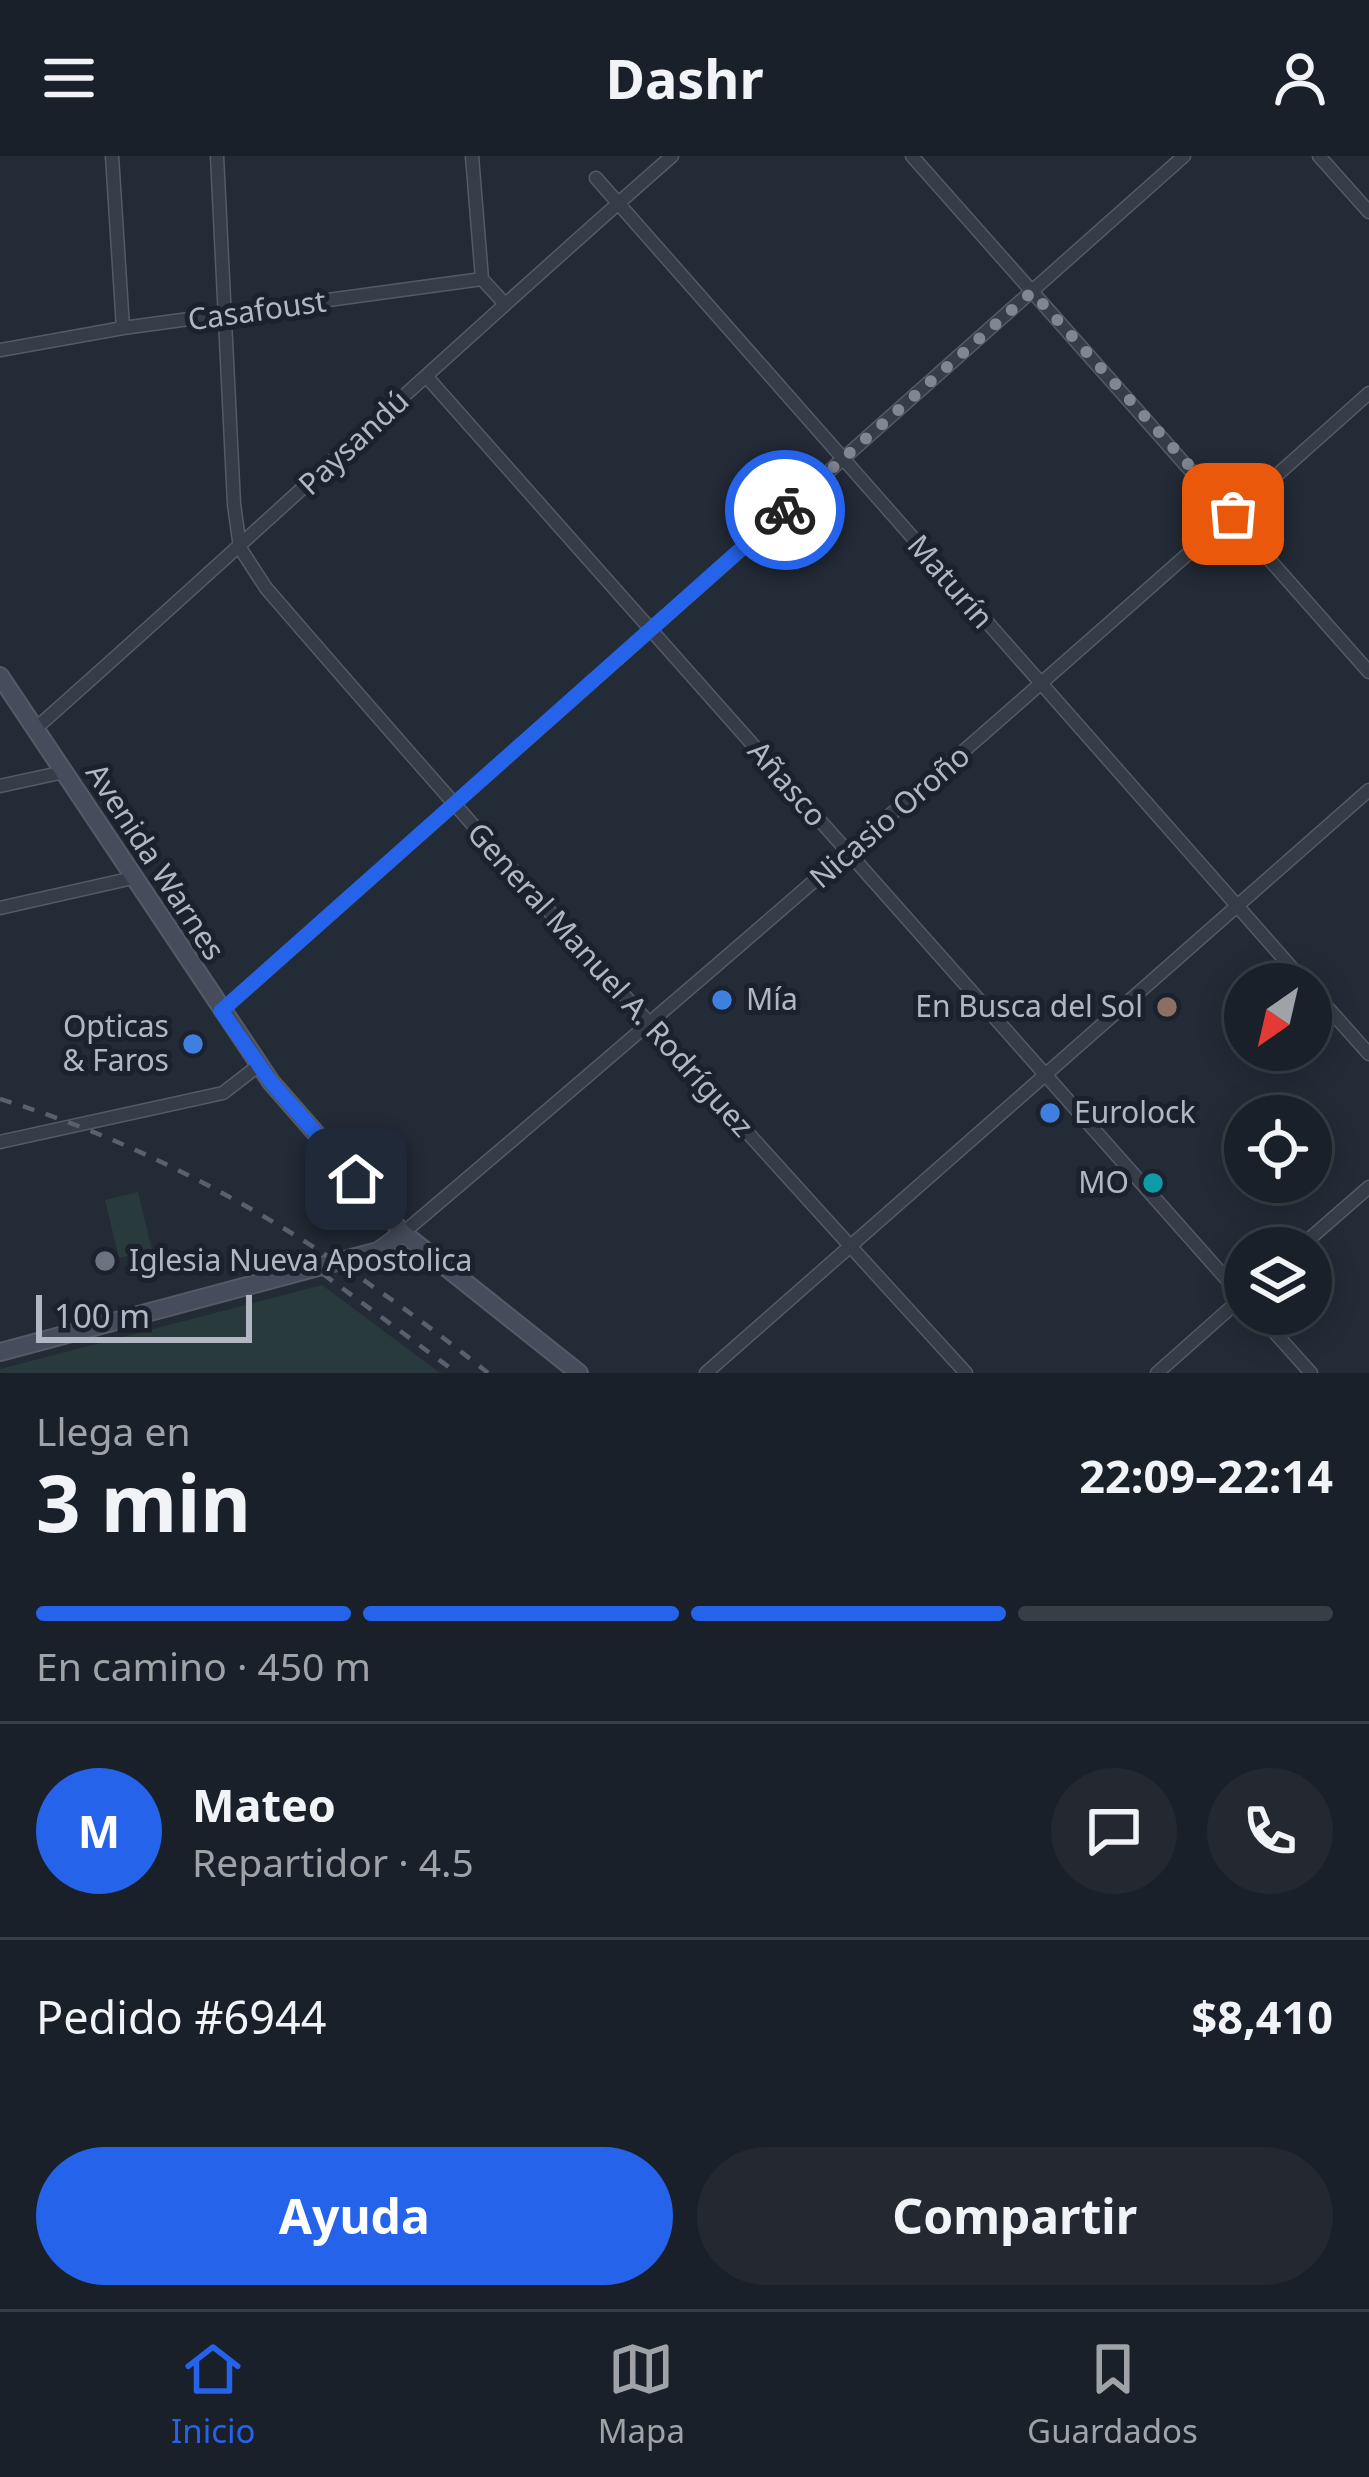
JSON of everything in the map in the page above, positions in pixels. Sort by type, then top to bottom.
[{"type":"main road","name":"Avenida Warnes","points":[[0,676],[258,1066],[404,1233],[579,1373]]},
{"type":"main road","points":[[0,1352],[378,1251],[404,1233]]},
{"type":"street","points":[[112,156],[123,328]]},
{"type":"street","points":[[217,156],[240,548]]},
{"type":"street","points":[[472,156],[482,280],[504,304]]},
{"type":"street","name":"Paysandú","points":[[35,729],[672,156]]},
{"type":"street","points":[[912,156],[1369,672]]},
{"type":"street","points":[[221,1011],[1184,156]]},
{"type":"street","points":[[1319,156],[1369,212]]},
{"type":"street","name":"Maturín","points":[[596,178],[1288,963]]},
{"type":"street","name":"Casafoust","points":[[0,350],[123,328],[482,280]]},
{"type":"street","name":"Añasco","points":[[426,376],[1224,1275]]},
{"type":"street","name":"Nicasio Oroño","points":[[404,1233],[1040,686],[1369,393]]},
{"type":"street","name":"General Manuel A. Rodríguez","points":[[240,548],[266,588],[452,803],[965,1373]]},
{"type":"street","points":[[0,786],[64,772]]},
{"type":"street","points":[[706,1373],[1369,790]]},
{"type":"street","points":[[0,908],[133,878]]},
{"type":"street","name":"Maturín","points":[[1332,1013],[1369,1054]]},
{"type":"street","points":[[0,1142],[223,1094],[258,1066]]},
{"type":"street","points":[[1323,1227],[1369,1187]]},
{"type":"street","points":[[1157,1373],[1224,1314]]},
{"type":"street","points":[[1277,1335],[1310,1373]]},
{"type":"shaded area","points":[[138,1192],[152,1250],[119,1258],[105,1200]]},
{"type":"shaded area","points":[[322,1285],[440,1373],[0,1373],[0,1369]]},
{"type":"railway","points":[[0,1099],[132,1148],[257,1212],[375,1288],[488,1373]]},
{"type":"railway","points":[[323,1274],[457,1373]]},
{"type":"way so far","points":[[785,510],[1032,292],[1233,514]]},
{"type":"place","name":"Mía","points":[[722,1000]]},
{"type":"place","name":"En Busca del Sol","points":[[1167,1007]]},
{"type":"place","name":"Opticas & Faros","points":[[193,1044]]},
{"type":"place","name":"Eurolock","points":[[1050,1113]]},
{"type":"place","name":"MO","points":[[1153,1183]]},
{"type":"place","name":"Iglesia Nueva Apostolica","points":[[105,1261]]},
{"type":"route","points":[[356,1179],[271,1082],[221,1011],[785,510]]}]
